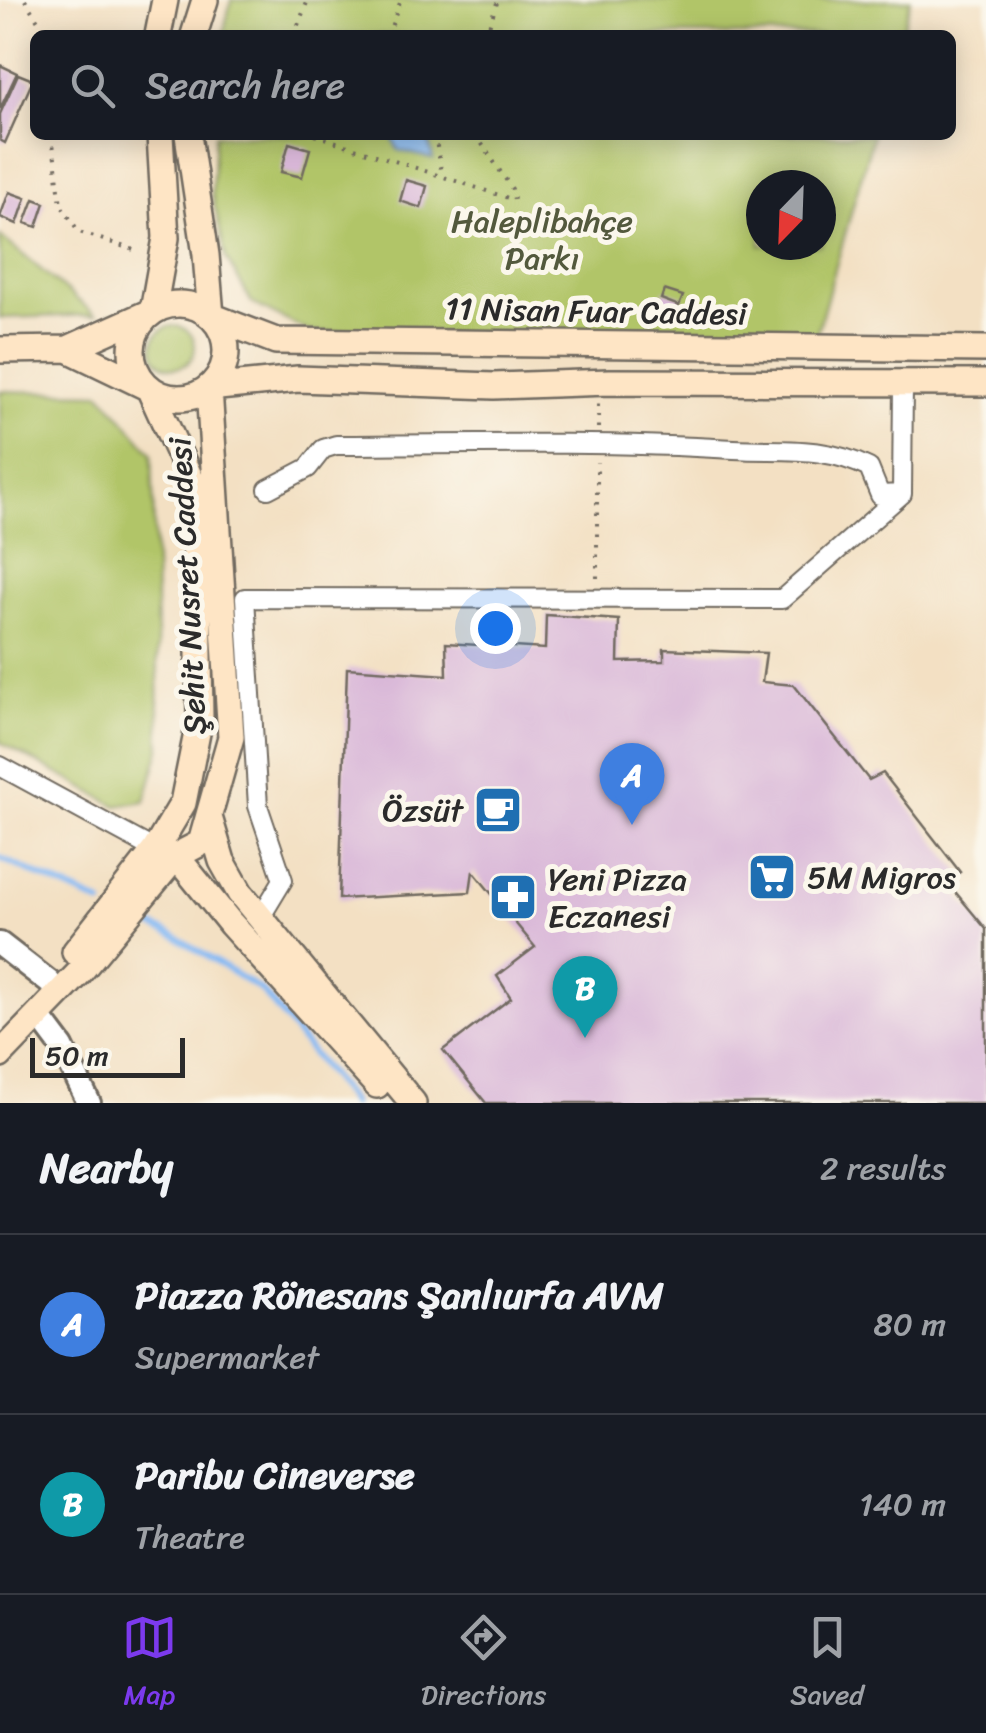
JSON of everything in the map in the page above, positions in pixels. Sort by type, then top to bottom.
[{"type":"main road","points":[[159,30],[165,0]]},
{"type":"main road","points":[[196,30],[205,0]]},
{"type":"main road","points":[[148,388],[132,363],[131,348],[134,334],[153,311],[164,258],[160,140]]},
{"type":"main road","points":[[189,140],[211,316]]},
{"type":"main road","points":[[0,350],[68,349],[153,311],[181,303],[211,316],[221,329],[226,360],[220,376],[209,388],[195,396],[179,398],[163,396],[68,349]]},
{"type":"main road","name":"11 Nisan Fuar Caddesi","points":[[211,316],[276,341],[986,349]]},
{"type":"main road","points":[[209,388],[298,379],[494,386],[986,383]]},
{"type":"main road","name":"Şehit Nusret Caddesi","points":[[0,1032],[62,976],[159,862],[182,803],[200,718],[191,480],[148,388]]},
{"type":"main road","name":"Şehit Nusret Caddesi","points":[[159,862],[202,843],[231,736],[209,388]]},
{"type":"main road","points":[[209,816],[222,861],[240,893],[412,1103]]},
{"type":"main road","points":[[159,862],[232,924],[393,1103]]},
{"type":"main road","name":"Şehit Nusret Caddesi","points":[[0,1056],[38,1016],[62,976]]},
{"type":"street","points":[[260,918],[282,880],[258,806],[244,598],[782,599],[902,494],[903,385]]},
{"type":"street","points":[[268,489],[308,468],[323,449],[336,445],[598,444],[812,450],[844,455],[869,468],[880,494],[902,494]]},
{"type":"street","points":[[0,766],[159,862]]},
{"type":"street","points":[[0,944],[62,976]]},
{"type":"street","points":[[38,1016],[62,1046],[89,1103]]},
{"type":"path","points":[[25,0],[45,30]]},
{"type":"path","points":[[296,30],[308,0]]},
{"type":"path","points":[[390,30],[400,0]]},
{"type":"path","points":[[488,30],[498,0]]},
{"type":"path","points":[[53,140],[61,205],[79,232],[164,258]]},
{"type":"path","points":[[330,140],[514,200],[512,190],[479,140]]},
{"type":"path","points":[[436,140],[442,176]]},
{"type":"path","points":[[597,599],[598,383]]},
{"type":"green space","points":[[231,0],[911,0],[902,30],[224,30]]},
{"type":"green space","name":"Haleplibahçe Parkı","points":[[215,140],[872,140],[815,340],[310,332],[252,303],[226,258],[212,194]]},
{"type":"green space","points":[[0,236],[96,315],[0,318]]},
{"type":"green space","points":[[174,326],[189,332],[195,347],[189,362],[174,368],[159,362],[153,347],[159,332]]},
{"type":"green space","points":[[0,391],[101,393],[152,453],[160,749],[145,801],[117,806],[0,742]]},
{"type":"water","points":[[393,140],[428,140],[433,159],[398,150]]},
{"type":"building","points":[[0,65],[17,73],[0,109]]},
{"type":"building","points":[[18,74],[30,79],[5,143],[0,140],[0,114]]},
{"type":"building","points":[[289,143],[310,149],[302,177],[281,172]]},
{"type":"building","points":[[406,180],[427,186],[421,208],[400,201]]},
{"type":"building","points":[[9,192],[26,198],[17,224],[0,217]]},
{"type":"building","points":[[34,199],[45,203],[37,227],[25,223]]},
{"type":"building","points":[[664,290],[683,296],[679,306],[661,299]]},
{"type":"building","points":[[546,615],[619,620],[618,662],[664,661],[664,649],[766,653],[762,682],[794,685],[869,780],[883,773],[960,872],[947,882],[986,929],[986,1103],[486,1103],[443,1050],[511,998],[497,976],[535,947],[473,871],[470,892],[339,899],[347,668],[447,675],[446,643],[545,649]]},
{"type":"waterway","points":[[0,858],[102,904]]},
{"type":"waterway","points":[[132,917],[175,936],[262,991],[352,1103]]},
{"type":"place","name":"Özsüt","points":[[498,810]]},
{"type":"place","name":"Piazza Rönesans Şanlıurfa AVM","points":[[632,825]]},
{"type":"place","name":"5M Migros","points":[[772,877]]},
{"type":"place","name":"Yeni Pizza Eczanesi","points":[[513,897]]},
{"type":"place","name":"Paribu Cineverse","points":[[585,1038]]}]
